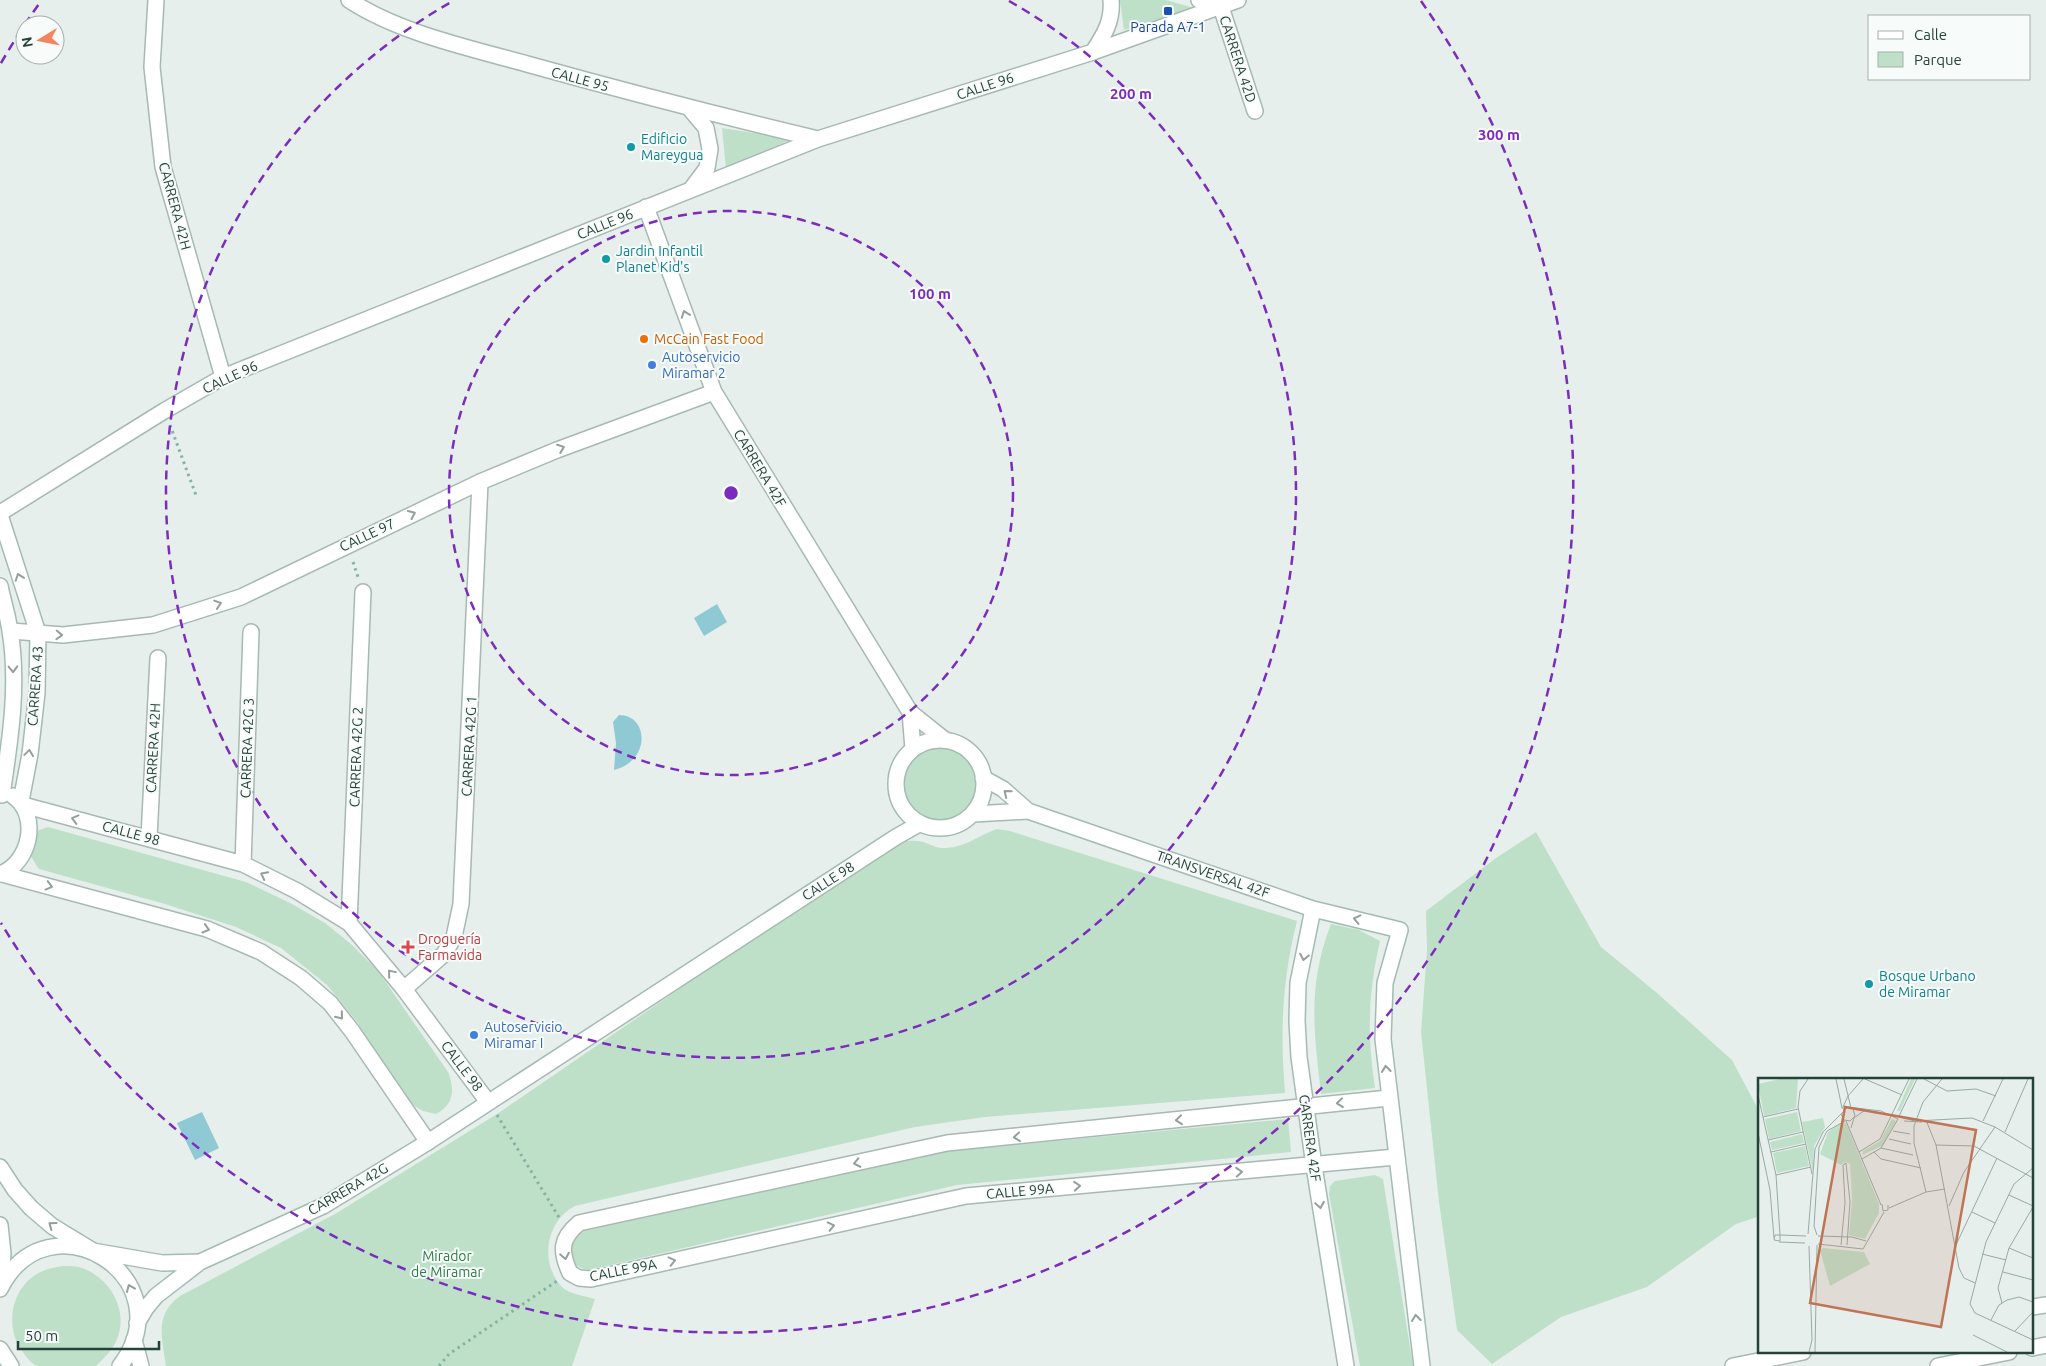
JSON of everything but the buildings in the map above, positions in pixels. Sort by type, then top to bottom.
[{"type":"street","name":"CARRERA 42H","points":[[156,0],[152,67],[163,167],[223,377]]},
{"type":"street","name":"CALLE 95","points":[[349,0],[366,12],[438,39],[690,109],[818,139]]},
{"type":"street","points":[[1092,52],[1109,24],[1111,0]]},
{"type":"street","points":[[1199,0],[1221,7]]},
{"type":"street","name":"CALLE 96","points":[[0,514],[164,411],[223,377],[818,139],[1092,52],[1238,0]]},
{"type":"street","name":"CARRERA 42D","points":[[1221,7],[1256,111]]},
{"type":"street","points":[[690,109],[706,128],[710,149],[707,168],[692,188]]},
{"type":"street","name":"CARRERA 42F","points":[[646,207],[714,392],[910,712],[945,740]]},
{"type":"street","name":"CALLE 97","points":[[5,631],[63,636],[153,625],[241,597],[480,482],[556,450],[714,392]]},
{"type":"street","name":"CARRERA 42G 1","points":[[404,989],[444,954],[454,937],[462,904],[480,482]]},
{"type":"street","name":"CARRERA 43","points":[[0,514],[38,634],[36,692],[30,754],[22,803]]},
{"type":"street","name":"CARRERA 43","points":[[0,586],[13,680],[12,717],[1,795]]},
{"type":"street","name":"CARRERA 42G 2","points":[[349,923],[363,592]]},
{"type":"street","name":"CARRERA 42G 3","points":[[242,864],[251,632]]},
{"type":"street","name":"CARRERA 42H","points":[[149,838],[158,658]]},
{"type":"street","name":"CARRERA 42F","points":[[910,712],[913,749]]},
{"type":"street","points":[[945,740],[959,744],[967,749],[977,760],[983,778],[982,797],[973,814],[962,822],[950,827],[932,828],[919,824],[903,809],[896,792],[897,775],[901,763],[913,749],[930,741],[945,740]]},
{"type":"street","name":"TRANSVERSAL 42F","points":[[983,778],[1003,789],[1028,811]]},
{"type":"street","name":"CALLE 98","points":[[1,795],[12,796],[22,803],[242,864],[297,891],[349,923],[404,989],[488,1102],[896,837],[919,824]]},
{"type":"street","points":[[1,876],[18,861],[27,844],[29,824],[22,803]]},
{"type":"street","points":[[896,837],[903,809]]},
{"type":"street","name":"TRANSVERSAL 42F","points":[[973,814],[1028,811],[1314,909],[1400,930],[1384,983],[1383,1039],[1389,1098]]},
{"type":"street","points":[[1,876],[215,932],[261,952],[301,978],[330,1003],[352,1030],[428,1142]]},
{"type":"street","name":"CARRERA 42F","points":[[1314,909],[1298,983],[1299,1057],[1305,1107],[1346,1366]]},
{"type":"street","points":[[568,1233],[579,1223],[946,1143],[1389,1098],[1422,1366]]},
{"type":"street","name":"CARRERA 42G","points":[[137,1323],[156,1296],[200,1262],[323,1206],[428,1142],[488,1102]]},
{"type":"street","name":"CALLE 99A","points":[[568,1233],[562,1250],[570,1273],[579,1278],[591,1279],[966,1196],[1314,1166],[1396,1157]]},
{"type":"street","points":[[0,1167],[31,1208],[52,1226],[113,1264],[128,1282],[137,1305],[137,1323],[130,1352],[120,1366]]},
{"type":"street","points":[[0,1225],[3,1254],[0,1289]]},
{"type":"street","name":"CARRERA 42G","points":[[0,1289],[7,1275],[24,1259],[45,1248],[69,1246],[155,1262],[200,1262]]},
{"type":"street","points":[[134,1340],[141,1366]]},
{"type":"street","points":[[0,1349],[11,1366]]},
{"type":"street","points":[[1733,1366],[1793,1354]]},
{"type":"street","points":[[1938,1366],[1999,1354]]},
{"type":"path","points":[[164,411],[197,498]]},
{"type":"path","points":[[347,545],[363,592]]},
{"type":"path","points":[[488,1102],[568,1233]]},
{"type":"path","points":[[438,1366],[449,1354],[570,1273]]},
{"type":"green space","points":[[1120,0],[1166,0],[1194,8],[1124,30]]},
{"type":"green space","points":[[722,128],[792,139],[726,169]]},
{"type":"green space","points":[[940,745],[955,748],[967,757],[976,769],[979,784],[976,799],[967,811],[955,820],[940,823],[925,820],[913,811],[904,799],[901,784],[904,769],[913,757],[925,748]]},
{"type":"green space","points":[[48,827],[246,882],[292,904],[325,923],[351,944],[378,971],[448,1072],[452,1084],[450,1101],[436,1114],[423,1111],[413,1105],[392,1078],[357,1022],[327,985],[281,948],[236,927],[165,904],[39,869],[32,859],[30,851],[36,831]]},
{"type":"green space","name":"Mirador de Miramar","points":[[997,829],[1010,831],[1297,921],[1285,985],[1283,1048],[1285,1093],[985,1117],[915,1127],[575,1206],[557,1222],[549,1243],[548,1255],[550,1266],[562,1287],[573,1293],[595,1299],[572,1366],[166,1366],[162,1337],[163,1319],[166,1311],[180,1296],[335,1214],[497,1114],[892,843],[920,841],[941,848],[953,847]]},
{"type":"green space","points":[[1536,832],[1601,947],[1657,993],[1732,1060],[1758,1109],[1758,1217],[1736,1224],[1647,1287],[1561,1317],[1492,1364],[1457,1330],[1439,1202],[1421,1032],[1427,950],[1426,911],[1496,858]]},
{"type":"green space","points":[[1331,924],[1359,930],[1380,941],[1373,979],[1370,1014],[1372,1068],[1375,1088],[1321,1094],[1316,1050],[1315,988],[1323,947]]},
{"type":"green space","points":[[1288,1119],[1291,1152],[957,1185],[589,1270],[575,1264],[570,1254],[574,1242],[584,1231],[950,1151]]},
{"type":"green space","points":[[1375,1175],[1383,1179],[1413,1366],[1360,1366],[1329,1194],[1330,1186],[1335,1181]]},
{"type":"green space","points":[[63,1266],[80,1267],[101,1279],[115,1296],[119,1306],[121,1317],[117,1339],[111,1350],[96,1366],[35,1365],[22,1351],[14,1333],[13,1313],[18,1293],[31,1278],[39,1273]]},
{"type":"water","points":[[717,604],[727,622],[704,636],[694,618]]},
{"type":"water","points":[[619,715],[629,717],[636,722],[642,739],[640,749],[635,758],[626,765],[614,770],[616,743],[613,722]]},
{"type":"water","points":[[202,1112],[219,1148],[195,1160],[177,1123]]},
{"type":"place","name":"Parada A7-1","points":[[1168,11]]},
{"type":"place","name":"Edificio Mareygua","points":[[631,147]]},
{"type":"place","name":"Jardin Infantil Planet Kid's","points":[[606,259]]},
{"type":"place","name":"McCain Fast Food","points":[[644,339]]},
{"type":"place","name":"Autoservicio Miramar 2","points":[[652,365]]},
{"type":"place","name":"Droguería Farmavida","points":[[408,947]]},
{"type":"place","name":"Bosque Urbano de Miramar","points":[[1869,984]]},
{"type":"place","name":"Autoservicio Miramar I","points":[[474,1035]]}]
